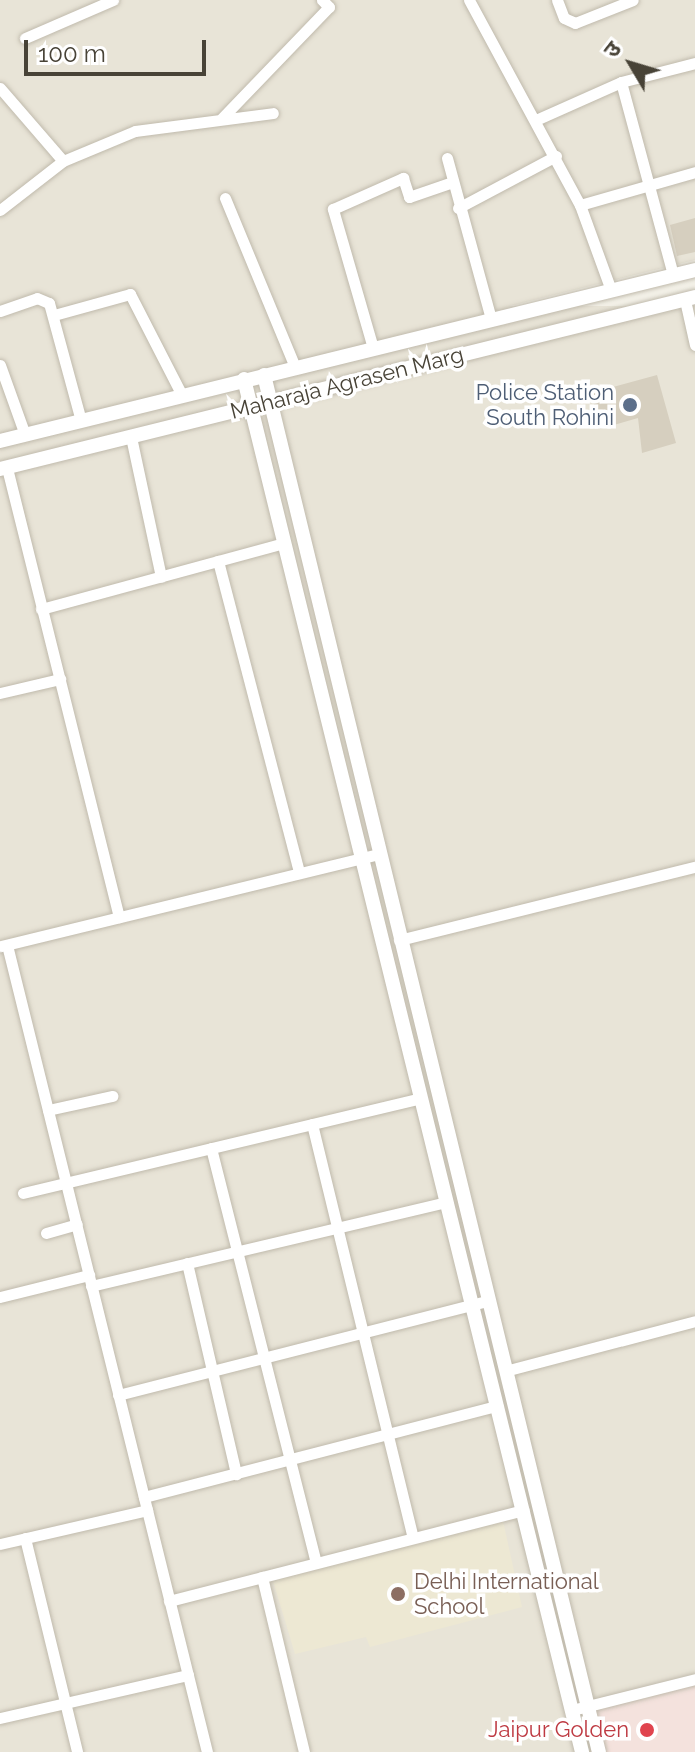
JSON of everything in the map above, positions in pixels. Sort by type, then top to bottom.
[{"type":"street","points":[[25,38],[113,0]]},
{"type":"street","points":[[221,119],[329,7],[322,0]]},
{"type":"street","points":[[469,0],[527,112],[538,119],[580,205],[611,290]]},
{"type":"street","points":[[557,0],[564,18],[575,23],[633,0]]},
{"type":"street","points":[[538,119],[621,82],[695,63]]},
{"type":"street","points":[[621,82],[673,275]]},
{"type":"street","points":[[0,88],[63,161]]},
{"type":"street","points":[[0,210],[63,161],[135,131],[273,113]]},
{"type":"street","points":[[458,208],[556,156]]},
{"type":"street","points":[[447,158],[450,183],[491,319]]},
{"type":"street","points":[[580,205],[695,172]]},
{"type":"street","points":[[373,348],[333,209],[403,178],[409,197],[450,183]]},
{"type":"street","points":[[225,198],[295,367]]},
{"type":"street","name":"Maharaja Agrasen Marg","points":[[0,441],[695,270]]},
{"type":"street","points":[[54,315],[130,294],[182,395]]},
{"type":"street","points":[[0,311],[37,298],[54,315],[81,421]]},
{"type":"street","points":[[690,298],[695,345]]},
{"type":"street","name":"Maharaja Agrasen Marg","points":[[4,468],[690,298]]},
{"type":"street","points":[[0,365],[25,435]]},
{"type":"street","points":[[264,375],[399,940],[589,1705],[597,1752]]},
{"type":"street","points":[[244,379],[582,1752]]},
{"type":"street","points":[[131,437],[161,577]]},
{"type":"street","points":[[4,468],[119,917]]},
{"type":"street","points":[[41,609],[284,543]]},
{"type":"street","points":[[218,561],[299,873]]},
{"type":"street","points":[[0,693],[60,679]]},
{"type":"street","points":[[207,1752],[77,1224],[3,946],[378,854]]},
{"type":"street","points":[[399,940],[695,867]]},
{"type":"street","points":[[48,1110],[112,1096]]},
{"type":"street","points":[[23,1193],[421,1098]]},
{"type":"street","points":[[312,1124],[413,1538]]},
{"type":"street","points":[[211,1148],[316,1563]]},
{"type":"street","points":[[0,1297],[187,1263],[445,1202]]},
{"type":"street","points":[[46,1233],[77,1224]]},
{"type":"street","points":[[187,1263],[236,1474]]},
{"type":"street","points":[[118,1395],[488,1301]]},
{"type":"street","points":[[505,1371],[695,1321]]},
{"type":"street","points":[[0,1544],[145,1504],[236,1474],[497,1406]]},
{"type":"street","points":[[169,1601],[523,1510]]},
{"type":"street","points":[[25,1538],[77,1752]]},
{"type":"street","points":[[262,1577],[304,1752]]},
{"type":"street","points":[[0,1718],[188,1675]]},
{"type":"street","points":[[572,1710],[695,1679]]},
{"type":"shaded area","points":[[0,0],[695,0],[695,260],[0,433]]},
{"type":"shaded area","points":[[0,306],[695,306],[695,1752],[0,1752]]},
{"type":"shaded area","name":"Delhi International School","points":[[503,1521],[522,1607],[370,1647],[366,1637],[295,1654],[273,1581]]},
{"type":"shaded area","name":"Jaipur Golden","points":[[695,1681],[695,1752],[605,1752],[593,1709]]},
{"type":"building","points":[[695,218],[695,252],[677,256],[670,225]]},
{"type":"building","name":"Police Station South Rohini","points":[[657,375],[676,443],[642,453],[638,418],[600,429],[591,393]]},
{"type":"place","name":"Police Station South Rohini","points":[[630,405]]},
{"type":"place","name":"Delhi International School","points":[[398,1594]]},
{"type":"place","name":"Jaipur Golden","points":[[647,1730]]}]
